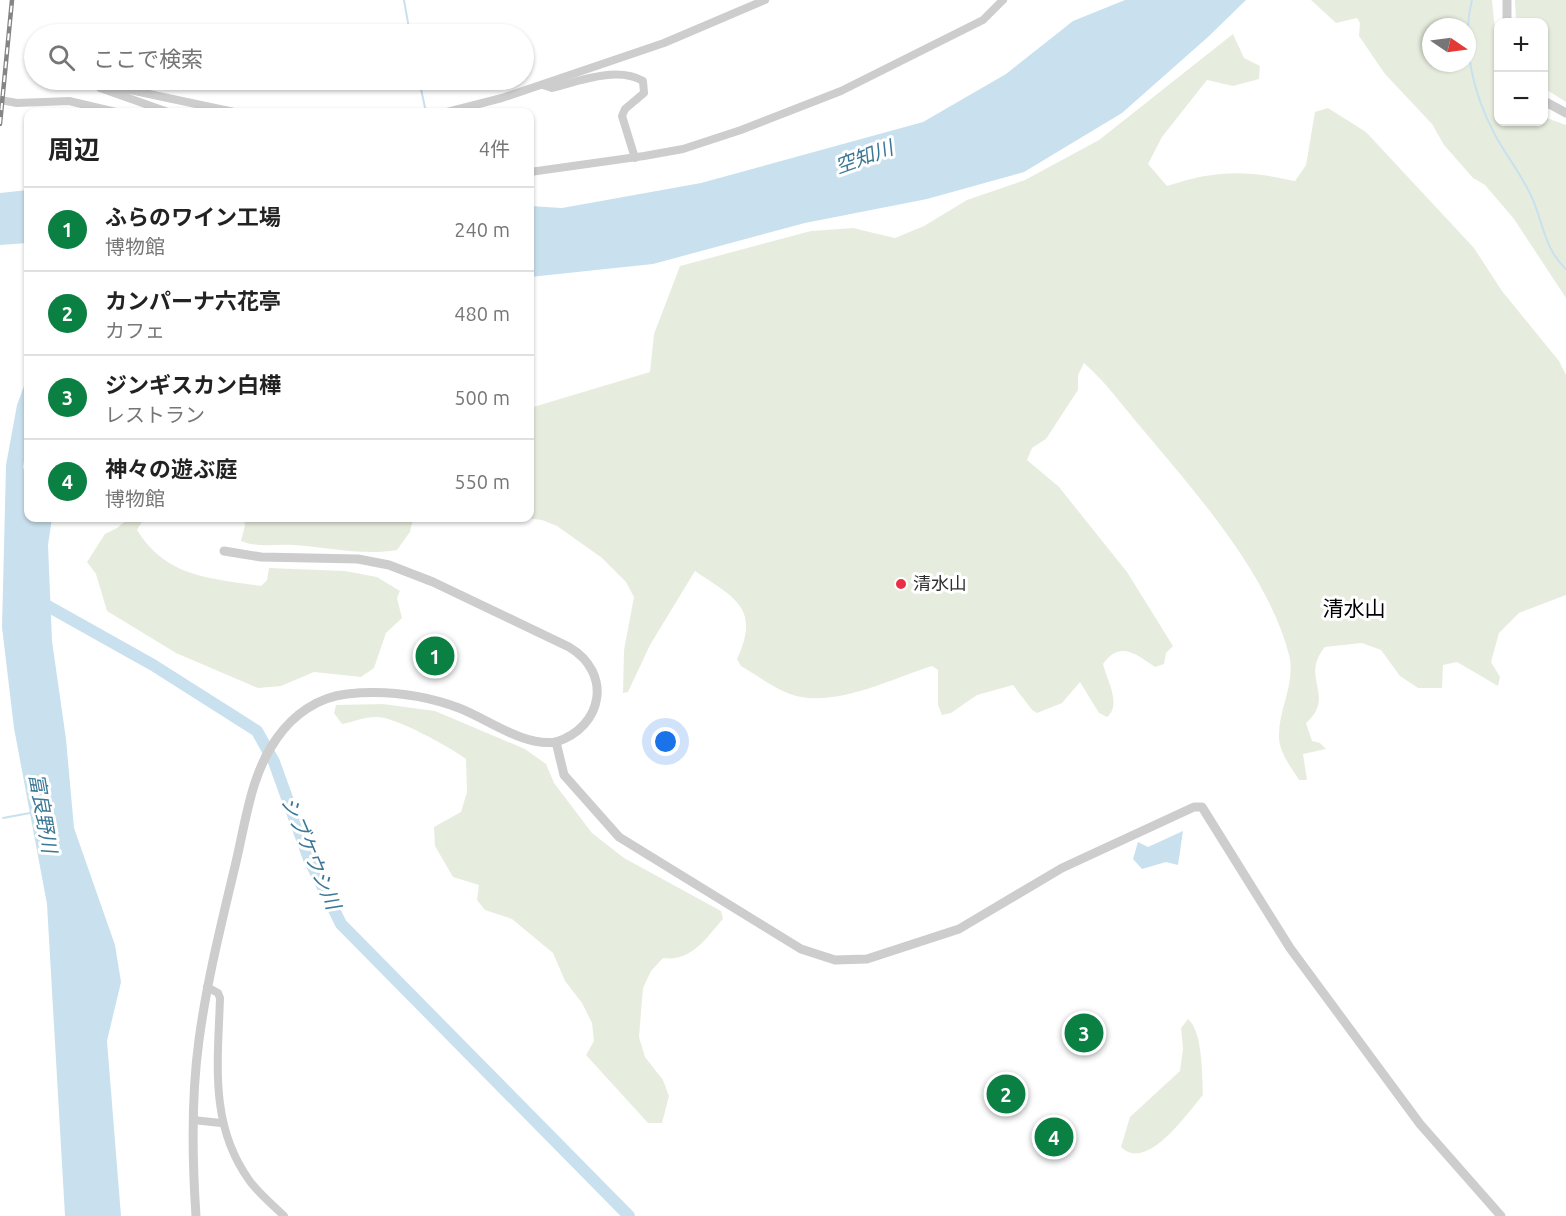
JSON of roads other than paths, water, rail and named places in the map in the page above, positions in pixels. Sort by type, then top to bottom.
[{"type":"street","points":[[534,88],[696,31],[765,0]]},
{"type":"street","points":[[534,171],[635,158],[684,148],[741,130],[840,91],[983,20],[1003,0]]},
{"type":"street","points":[[1507,0],[1507,18]]},
{"type":"street","points":[[543,85],[552,88],[609,75],[624,75],[643,81],[644,93],[625,109],[622,116],[635,158]]},
{"type":"street","points":[[106,90],[157,108]]},
{"type":"street","points":[[130,90],[215,108]]},
{"type":"street","points":[[461,108],[525,90]]},
{"type":"street","points":[[0,100],[17,103],[69,101],[99,108]]},
{"type":"street","points":[[1548,103],[1566,113]]},
{"type":"street","points":[[196,1216],[193,1120],[195,1072],[207,987],[257,775],[270,748],[283,730],[298,715],[324,699],[350,693],[381,693],[441,702],[530,739],[556,742],[581,729],[591,716],[597,700],[597,684],[591,668],[582,655],[434,582],[389,565],[358,559],[261,557],[224,551]]},
{"type":"street","points":[[556,742],[564,775],[619,837],[801,949],[835,960],[867,959],[959,929],[1086,856],[1183,811],[1202,807],[1290,948],[1420,1124],[1501,1216]]},
{"type":"street","points":[[207,987],[218,993],[220,998],[218,1079],[221,1123],[249,1180],[284,1216]]},
{"type":"street","points":[[193,1120],[221,1123]]},
{"type":"water","name":"空知川","points":[[1125,0],[1246,0],[1122,113],[1024,172],[927,199],[805,223],[653,264],[534,277],[534,206],[562,208],[701,183],[923,122],[1006,74],[1073,21]]},
{"type":"water","points":[[24,190],[24,243],[0,245],[0,193]]},
{"type":"water","name":"富良野川","points":[[24,386],[24,522],[51,522],[48,545],[52,641],[66,739],[74,828],[115,945],[121,982],[107,1041],[121,1216],[65,1216],[47,904],[14,728],[2,627],[6,465],[17,405]]},
{"type":"water","points":[[1183,831],[1178,865],[1166,862],[1142,869],[1133,859],[1138,842],[1148,847]]},
{"type":"waterway","points":[[404,0],[408,24]]},
{"type":"waterway","points":[[1472,0],[1469,17],[1469,51],[1480,102],[1494,133],[1529,191],[1549,246],[1566,269]]},
{"type":"waterway","points":[[421,90],[425,108]]},
{"type":"waterway","name":"シブケウシ川","points":[[37,600],[153,665],[257,731],[274,762],[309,859],[341,924],[629,1216]]},
{"type":"waterway","name":"富良野川","points":[[3,818],[30,813]]},
{"type":"railway","points":[[0,124],[12,0]]},
{"type":"place","name":"清水山","points":[[901,584]]},
{"type":"place","name":"ふらのワイン工場","points":[[435,656]]},
{"type":"place","name":"ジンギスカン白樺","points":[[1084,1033]]},
{"type":"place","name":"カンパーナ六花亭","points":[[1006,1094]]},
{"type":"place","name":"神々の遊ぶ庭","points":[[1054,1137]]},
{"type":"district","name":"清水山","points":[[1354,609]]}]
